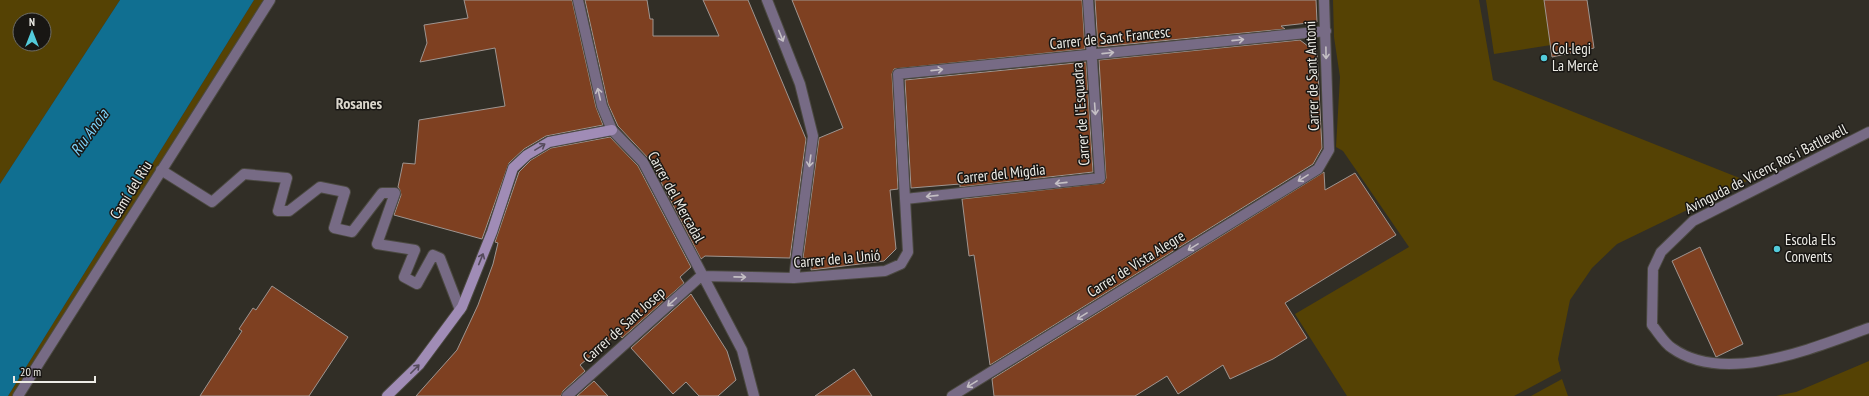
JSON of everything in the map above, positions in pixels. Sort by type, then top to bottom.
[{"type":"street","name":"Camí del Riu","points":[[18,396],[270,0]]},
{"type":"street","name":"Carrer del Mercadal","points":[[578,0],[602,106],[612,130],[643,162],[742,350],[754,396]]},
{"type":"street","points":[[766,0],[800,84],[813,136],[794,278]]},
{"type":"street","name":"Carrer de l'Esquadra","points":[[1088,0],[1100,178]]},
{"type":"street","name":"Carrer de Sant Antoni","points":[[1324,0],[1329,150]]},
{"type":"street","name":"Carrer de Sant Francesc","points":[[898,74],[1326,31]]},
{"type":"street","name":"Carrer de la Unió","points":[[702,276],[794,278],[885,271],[901,264],[908,252],[898,74]]},
{"type":"street","points":[[387,396],[419,365],[460,310],[492,232],[513,168],[527,155],[548,142],[612,130]]},
{"type":"street","name":"Avinguda de Vicenç Ros i Batllevell","points":[[1869,132],[1693,220],[1661,252],[1652,269],[1652,325],[1671,348],[1697,360],[1735,364],[1777,359],[1869,328]]},
{"type":"street","name":"Carrer de Vista Alegre","points":[[952,396],[1318,169],[1329,150]]},
{"type":"street","points":[[161,170],[212,202],[244,174],[287,178],[278,212],[289,212],[320,187],[345,192],[334,228],[352,232],[382,193],[394,193],[377,244],[415,250],[404,277],[417,284],[433,255],[440,258],[460,310]]},
{"type":"street","name":"Carrer del Migdia","points":[[905,199],[1100,178]]},
{"type":"street","name":"Carrer de Sant Josep","points":[[567,396],[702,276]]},
{"type":"shaded area","points":[[0,0],[120,0],[0,184]]},
{"type":"shaded area","points":[[254,0],[266,0],[22,396],[8,396]]},
{"type":"shaded area","points":[[1333,0],[1479,0],[1493,80],[1747,181],[1617,244],[1592,268],[1570,300],[1558,359],[1561,371],[1514,396],[1347,396],[1295,314],[1409,247],[1343,151],[1336,147],[1340,77],[1334,37]]},
{"type":"shaded area","points":[[1486,0],[1544,0],[1551,45],[1494,54]]},
{"type":"shaded area","points":[[1869,361],[1869,396],[1776,396],[1796,392]]},
{"type":"shaded area","points":[[1562,379],[1568,396],[1531,396]]},
{"type":"water","name":"Riu Anoia","points":[[120,0],[254,0],[8,396],[0,396],[0,184]]},
{"type":"building","points":[[464,0],[572,0],[596,107],[603,125],[546,136],[524,149],[509,163],[482,239],[394,215],[401,195],[398,187],[403,163],[415,164],[419,120],[505,106],[495,48],[420,62],[427,43],[424,25],[468,18]]},
{"type":"building","points":[[585,0],[647,0],[650,19],[653,19],[653,36],[719,36],[703,0],[748,0],[806,139],[790,258],[705,256],[701,259],[649,159],[618,126],[608,104]]},
{"type":"building","points":[[792,0],[1082,0],[1085,49],[894,69],[892,74],[898,189],[890,190],[896,249],[884,261],[811,270],[812,259],[803,258],[819,138],[843,128]]},
{"type":"building","points":[[1095,0],[1316,0],[1317,22],[1281,26],[1285,29],[1098,47]]},
{"type":"building","points":[[1544,0],[1587,0],[1594,48],[1552,57]]},
{"type":"building","points":[[1300,40],[1317,53],[1322,148],[1313,164],[990,365],[974,255],[969,256],[962,199],[1104,183],[1106,178],[1099,60]]},
{"type":"building","points":[[1086,62],[1093,172],[960,187],[960,184],[911,188],[905,80]]},
{"type":"building","points":[[610,137],[638,166],[691,267],[680,277],[684,283],[622,338],[618,333],[580,365],[585,371],[563,391],[561,396],[416,396],[457,350],[478,305],[493,264],[498,243],[495,242],[519,172],[531,160],[551,148]]},
{"type":"building","points":[[1324,172],[1325,190],[1355,173],[1396,235],[1285,303],[1307,338],[1273,359],[1230,379],[1223,365],[1178,394],[1167,376],[1135,396],[994,396],[992,379]]},
{"type":"building","points":[[1700,247],[1743,344],[1716,357],[1672,261]]},
{"type":"building","points":[[272,286],[348,337],[309,396],[200,396],[242,331],[239,329],[253,308],[256,310]]},
{"type":"building","points":[[691,294],[727,351],[736,380],[718,396],[699,396],[686,382],[673,394],[631,348]]},
{"type":"building","points":[[854,369],[872,396],[815,396]]},
{"type":"building","points":[[594,381],[608,396],[577,396]]},
{"type":"place","name":"Col·legi La Mercè","points":[[1544,58]]},
{"type":"place","name":"Escola Els Convents","points":[[1777,249]]},
{"type":"district","name":"Rosanes","points":[[359,103]]}]
